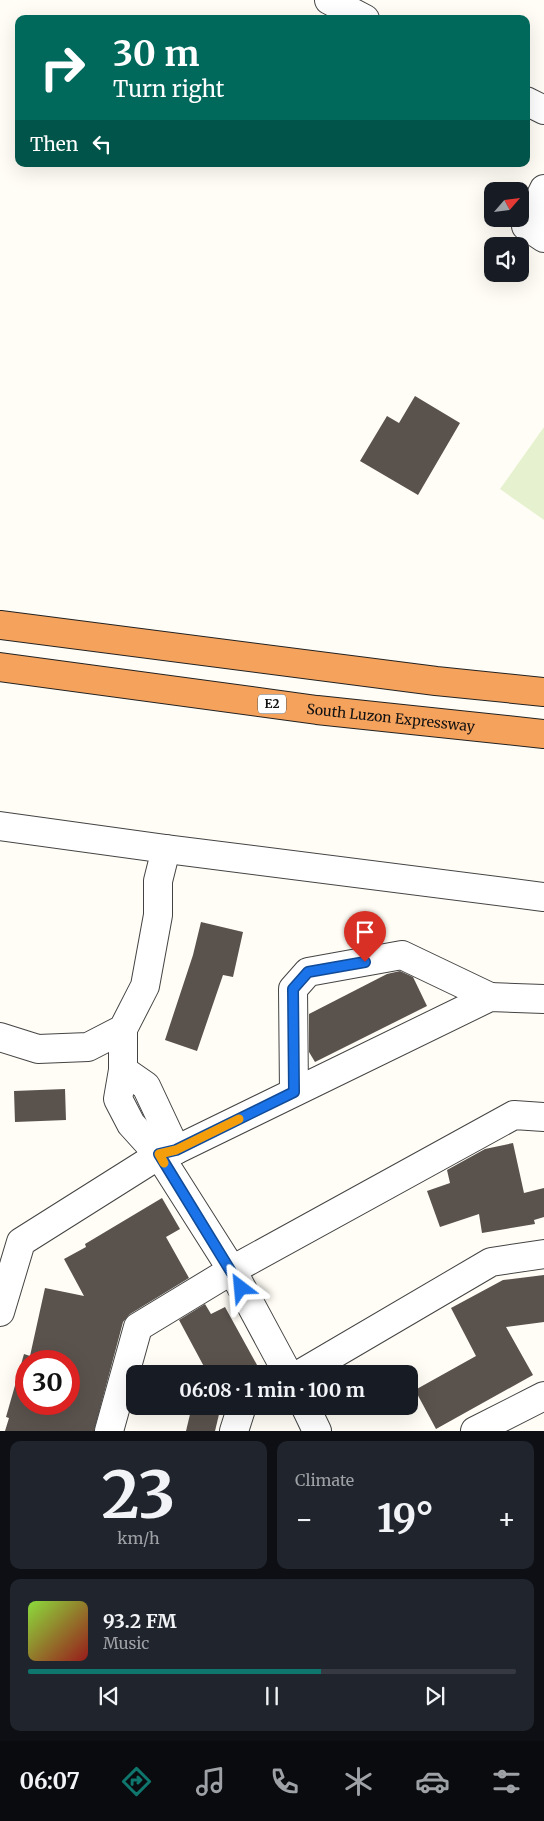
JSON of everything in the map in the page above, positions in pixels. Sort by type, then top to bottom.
[{"type":"highway","points":[[0,625],[436,681],[544,692]]},
{"type":"highway","name":"South Luzon Expressway","points":[[0,667],[317,710],[544,734]]},
{"type":"street","points":[[328,0],[357,15]]},
{"type":"street","points":[[530,103],[544,110]]},
{"type":"street","points":[[544,189],[526,226],[544,238]]},
{"type":"street","points":[[0,826],[544,897]]},
{"type":"street","points":[[166,849],[158,881],[158,915],[145,986],[123,1030],[123,1070],[118,1099],[131,1124],[168,1152],[283,1365]]},
{"type":"street","points":[[294,1092],[293,989],[308,972],[402,955],[490,997],[544,999]]},
{"type":"street","points":[[0,1312],[20,1242],[168,1152],[490,997]]},
{"type":"street","points":[[0,1037],[38,1049],[88,1047],[123,1030]]},
{"type":"street","points":[[109,1431],[138,1327],[232,1270],[514,1115],[544,1117]]},
{"type":"street","points":[[315,1365],[491,1262],[544,1254]]},
{"type":"street","points":[[476,1431],[544,1396]]},
{"type":"street","points":[[234,1431],[239,1415]]},
{"type":"street","points":[[309,1415],[317,1431]]},
{"type":"green space","points":[[544,427],[544,520],[500,489]]},
{"type":"building","points":[[415,396],[460,423],[418,495],[360,461],[387,416],[399,423]]},
{"type":"building","points":[[201,922],[243,932],[233,977],[223,975],[197,1051],[165,1040],[193,955]]},
{"type":"building","points":[[400,971],[413,977],[427,1006],[315,1062],[309,1052],[309,1014],[387,974]]},
{"type":"building","points":[[65,1089],[66,1120],[15,1122],[14,1091]]},
{"type":"building","points":[[513,1143],[524,1193],[544,1188],[544,1217],[534,1220],[535,1224],[482,1233],[479,1214],[440,1227],[427,1191],[450,1183],[447,1170],[485,1149]]},
{"type":"building","points":[[162,1198],[180,1229],[166,1237],[189,1278],[130,1314],[123,1322],[94,1431],[5,1431],[9,1418],[6,1417],[15,1386],[15,1415],[80,1415],[80,1350],[31,1350],[45,1288],[84,1296],[64,1259],[86,1247],[85,1244]]},
{"type":"building","points":[[544,1275],[544,1322],[506,1327],[533,1375],[436,1429],[418,1396],[418,1388],[476,1356],[451,1308],[503,1280]]},
{"type":"building","points":[[205,1304],[211,1314],[225,1307],[257,1365],[203,1365],[179,1320]]},
{"type":"building","points":[[190,1415],[219,1415],[215,1431],[186,1431]]},
{"type":"slow traffic","points":[[164,1163],[159,1154],[176,1150],[239,1119]]},
{"type":"route","points":[[241,1288],[232,1270],[159,1154],[176,1150],[294,1092],[293,989],[308,972],[365,962]]}]
